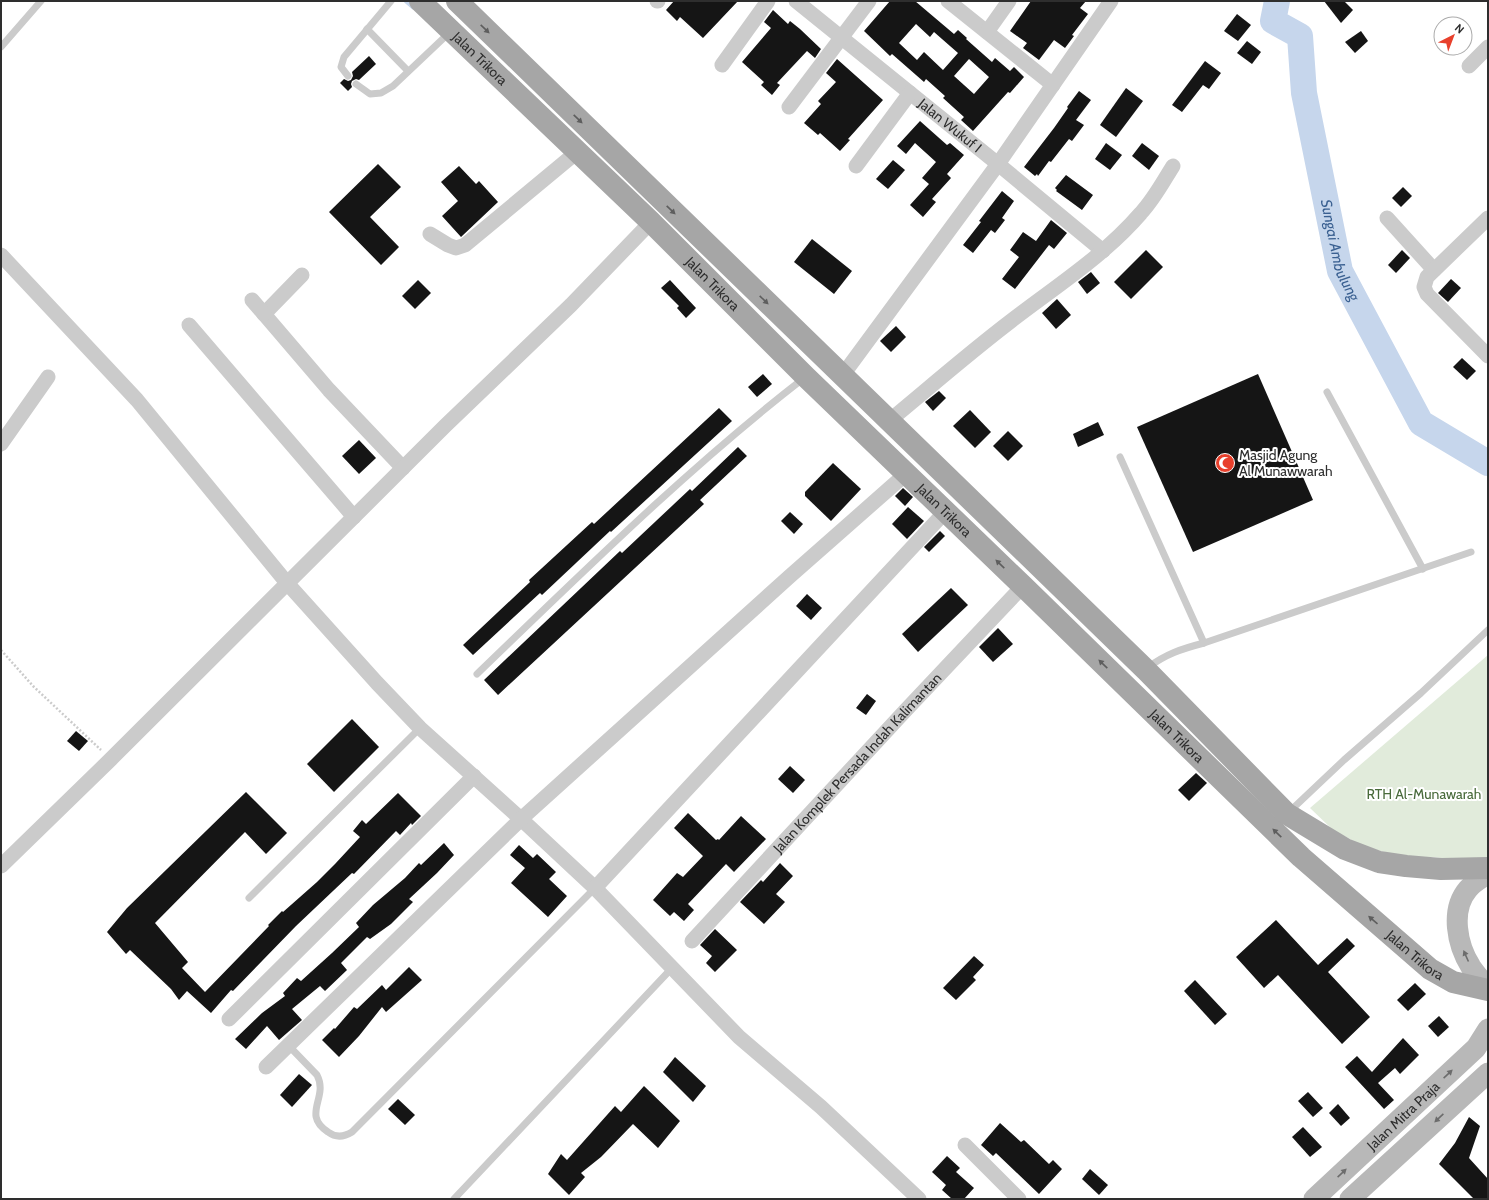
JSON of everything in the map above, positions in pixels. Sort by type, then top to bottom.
[{"type":"main road","name":"Jalan Trikora","points":[[420,1],[651,222],[806,377],[907,473],[1301,857],[1430,969],[1453,982],[1488,989]]},
{"type":"main road","name":"Jalan Trikora","points":[[457,1],[1146,670],[1287,814],[1345,849],[1379,862],[1441,869],[1488,868]]},
{"type":"main road","points":[[696,267],[712,250]]},
{"type":"main road","points":[[1127,687],[1146,670]]},
{"type":"street","points":[[722,65],[768,1]]},
{"type":"street","name":"Jalan Wukuf I","points":[[796,1],[1103,251]]},
{"type":"street","points":[[789,107],[869,1]]},
{"type":"street","points":[[948,1],[1053,85]]},
{"type":"street","points":[[987,32],[1009,1]]},
{"type":"street","points":[[842,376],[998,164],[1111,1]]},
{"type":"street","points":[[1468,66],[1488,47]]},
{"type":"street","points":[[856,166],[910,93]]},
{"type":"street","points":[[430,234],[448,246],[456,248],[465,245],[577,152]]},
{"type":"street","points":[[889,421],[1001,329],[1103,251],[1142,213],[1173,166]]},
{"type":"street","points":[[1387,218],[1434,270]]},
{"type":"street","points":[[1488,218],[1427,277],[1424,287],[1427,294],[1488,356]]},
{"type":"street","points":[[1,866],[111,759],[403,468],[571,305],[651,222]]},
{"type":"street","points":[[1,255],[137,400],[287,583],[377,683],[420,728],[595,888],[739,1037],[821,1107],[919,1199]]},
{"type":"street","points":[[264,314],[302,275]]},
{"type":"street","points":[[252,300],[329,390],[403,468]]},
{"type":"street","points":[[189,325],[354,517]]},
{"type":"street","points":[[1,444],[48,376]]},
{"type":"street","points":[[266,1067],[521,819],[907,473]]},
{"type":"street","points":[[595,888],[946,511]]},
{"type":"street","name":"Jalan Komplek Persada Indah Kalimantan","points":[[692,941],[909,706],[1023,586]]},
{"type":"street","points":[[229,1019],[474,776]]},
{"type":"street","points":[[1488,874],[1468,888],[1460,903],[1457,932],[1470,966],[1488,989]]},
{"type":"street","name":"Jalan Mitra Praja","points":[[1314,1199],[1476,1048],[1488,1029]]},
{"type":"street","name":"Jalan Mitra Praja","points":[[1350,1199],[1488,1073]]},
{"type":"street","points":[[965,1145],[1020,1199]]},
{"type":"lane","points":[[1,47],[41,1]]},
{"type":"lane","points":[[348,76],[341,67],[344,57],[391,1]]},
{"type":"lane","points":[[367,29],[408,71]]},
{"type":"lane","points":[[356,84],[370,94],[387,90],[451,31]]},
{"type":"lane","points":[[477,674],[585,570],[664,497],[756,415],[806,377]]},
{"type":"lane","points":[[1327,392],[1424,569]]},
{"type":"lane","points":[[1120,457],[1204,643]]},
{"type":"lane","points":[[1146,670],[1160,658],[1180,650],[1471,552]]},
{"type":"lane","points":[[1287,814],[1344,760],[1421,693],[1488,630]]},
{"type":"lane","points":[[249,898],[420,728]]},
{"type":"lane","points":[[288,1045],[320,1080],[321,1089],[316,1113],[318,1122],[323,1129],[332,1135],[345,1136],[352,1132],[595,888]]},
{"type":"lane","points":[[454,1199],[672,968]]},
{"type":"path","points":[[1,650],[38,691],[111,759]]},
{"type":"green space","name":"RTH Al-Munawarah","points":[[1488,655],[1488,863],[1432,857],[1405,857],[1365,847],[1333,830],[1310,808]]},
{"type":"building","points":[[674,1],[738,1],[703,38],[680,17],[677,21],[666,10]]},
{"type":"building","points":[[890,1],[915,1],[954,34],[958,30],[992,62],[995,58],[1010,71],[1014,67],[1024,77],[1010,93],[1008,92],[973,131],[961,120],[964,117],[943,98],[945,96],[926,79],[924,82],[892,54],[890,56],[864,31]],"holes":[[[916,24],[930,37],[934,32],[958,53],[943,70],[924,52],[917,60],[899,43]],[[969,59],[989,77],[974,94],[954,76]]]},
{"type":"building","points":[[1031,1],[1086,1],[1080,8],[1088,14],[1072,35],[1074,36],[1065,48],[1054,40],[1039,60],[1023,48],[1027,43],[1010,31]]},
{"type":"building","points":[[1324,1],[1344,1],[1353,10],[1341,23]]},
{"type":"building","points":[[773,10],[788,24],[790,21],[800,29],[821,49],[815,58],[807,51],[777,83],[780,85],[772,95],[761,85],[764,82],[742,62],[771,28],[764,22]]},
{"type":"building","points":[[1237,14],[1251,25],[1238,41],[1224,31]]},
{"type":"building","points":[[1361,31],[1368,41],[1355,53],[1345,42]]},
{"type":"building","points":[[1247,41],[1261,52],[1252,64],[1237,53]]},
{"type":"building","points":[[369,56],[376,64],[359,80],[356,79],[352,81],[352,87],[348,91],[340,83],[344,79],[348,81],[351,80],[353,76],[352,72]]},
{"type":"building","points":[[837,59],[883,100],[848,139],[850,140],[840,151],[820,133],[818,135],[804,123],[821,104],[818,101],[836,82],[826,73]]},
{"type":"building","points":[[1205,61],[1221,73],[1209,89],[1203,85],[1182,112],[1172,105]]},
{"type":"building","points":[[1126,88],[1143,101],[1116,137],[1100,125]]},
{"type":"building","points":[[1079,91],[1091,100],[1076,120],[1084,125],[1072,141],[1069,139],[1051,162],[1049,161],[1038,176],[1037,174],[1035,176],[1024,167],[1054,128]]},
{"type":"building","points":[[920,121],[947,145],[950,143],[964,155],[947,174],[951,178],[932,199],[936,202],[923,217],[910,205],[929,184],[922,178],[936,162],[915,143],[906,154],[897,146]]},
{"type":"building","points":[[1106,143],[1122,155],[1110,170],[1095,159]]},
{"type":"building","points":[[1142,143],[1159,156],[1149,170],[1132,156]]},
{"type":"building","points":[[893,160],[905,170],[888,189],[876,179]]},
{"type":"building","points":[[378,164],[401,187],[370,217],[399,247],[381,265],[329,212]]},
{"type":"building","points":[[459,166],[476,184],[479,181],[498,202],[461,237],[442,216],[458,201],[441,182]]},
{"type":"building","points":[[1066,175],[1093,195],[1082,210],[1056,191],[1057,190],[1055,188]]},
{"type":"building","points":[[1403,187],[1412,196],[1401,207],[1392,198]]},
{"type":"building","points":[[1002,191],[1014,201],[1002,218],[1005,220],[995,233],[991,230],[973,253],[963,245]]},
{"type":"building","points":[[1051,220],[1067,233],[1054,249],[1049,245],[1015,289],[1002,279],[1019,257],[1010,250],[1023,232],[1036,241]]},
{"type":"building","points":[[812,239],[852,271],[834,294],[794,262]]},
{"type":"building","points":[[1146,250],[1163,267],[1131,299],[1114,282]]},
{"type":"building","points":[[1402,250],[1410,258],[1396,273],[1388,265]]},
{"type":"building","points":[[1091,272],[1100,283],[1087,294],[1078,282]]},
{"type":"building","points":[[1451,279],[1461,288],[1448,302],[1438,293]]},
{"type":"building","points":[[418,280],[431,293],[415,309],[402,296]]},
{"type":"building","points":[[670,280],[696,308],[686,318],[677,308],[679,306],[661,288]]},
{"type":"building","points":[[1057,299],[1071,315],[1056,329],[1042,313]]},
{"type":"building","points":[[896,326],[906,337],[891,352],[880,341]]},
{"type":"building","points":[[1462,358],[1476,371],[1467,380],[1453,367]]},
{"type":"building","points":[[763,374],[772,384],[757,397],[748,387]]},
{"type":"building","name":"Masjid Agung Al Munawwarah","points":[[1258,374],[1313,500],[1193,552],[1137,427]]},
{"type":"building","points":[[939,391],[946,398],[933,411],[925,402]]},
{"type":"building","points":[[719,408],[732,421],[611,532],[610,531],[542,595],[540,593],[473,655],[463,645],[530,582],[529,580],[592,522],[594,524]]},
{"type":"building","points":[[970,410],[991,432],[975,448],[953,426]]},
{"type":"building","points":[[1098,422],[1104,435],[1078,447],[1073,434]]},
{"type":"building","points":[[1008,431],[1023,446],[1008,461],[993,446]]},
{"type":"building","points":[[359,440],[376,458],[359,474],[342,456]]},
{"type":"building","points":[[738,447],[747,456],[700,500],[704,504],[498,695],[484,680],[620,551],[622,553],[690,489],[692,491]]},
{"type":"building","points":[[833,463],[861,489],[831,521],[805,496],[805,492]]},
{"type":"building","points":[[903,488],[913,497],[905,506],[895,496]]},
{"type":"building","points":[[908,507],[924,521],[907,539],[892,524]]},
{"type":"building","points":[[790,512],[803,524],[794,534],[781,521]]},
{"type":"building","points":[[940,531],[945,536],[929,552],[924,547]]},
{"type":"building","points":[[951,588],[968,605],[918,652],[902,634]]},
{"type":"building","points":[[807,594],[822,608],[811,620],[796,606]]},
{"type":"building","points":[[998,628],[1013,644],[993,662],[979,647]]},
{"type":"building","points":[[867,694],[876,701],[866,715],[856,708]]},
{"type":"building","points":[[352,719],[379,747],[334,792],[307,764]]},
{"type":"building","points":[[76,731],[88,741],[79,751],[67,741]]},
{"type":"building","points":[[790,766],[805,780],[793,793],[778,779]]},
{"type":"building","points":[[1196,773],[1207,783],[1189,801],[1178,790]]},
{"type":"building","points":[[246,792],[287,833],[266,854],[245,832],[155,923],[188,962],[182,968],[205,992],[282,911],[283,912],[317,882],[360,837],[353,831],[362,820],[366,824],[398,793],[421,816],[412,825],[411,823],[400,835],[396,831],[354,874],[352,873],[296,926],[233,991],[231,990],[211,1013],[187,991],[179,1000],[171,989],[130,950],[126,954],[107,932],[127,908]]},
{"type":"building","points":[[688,813],[716,840],[719,840],[741,816],[766,839],[734,872],[726,864],[688,904],[694,910],[684,921],[674,912],[670,916],[653,900],[677,873],[683,877],[703,856],[674,828]]},
{"type":"building","points":[[444,843],[454,855],[409,899],[413,902],[391,924],[370,939],[367,937],[341,963],[347,970],[325,991],[320,986],[292,1009],[302,1020],[279,1040],[267,1026],[246,1049],[235,1039],[262,1013],[285,996],[283,993],[297,978],[301,981],[332,953],[359,927],[356,923],[373,905],[405,878],[419,863],[421,865]]},
{"type":"building","points":[[519,845],[533,858],[537,854],[556,872],[549,879],[567,896],[548,917],[511,883],[525,868],[510,855]]},
{"type":"building","points":[[780,863],[793,876],[776,894],[785,902],[764,924],[740,902],[761,880],[763,882]]},
{"type":"building","points":[[1276,920],[1318,965],[1347,938],[1355,946],[1328,972],[1370,1017],[1342,1044],[1278,975],[1264,988],[1236,957]]},
{"type":"building","points":[[715,929],[737,950],[715,972],[706,963],[712,956],[700,945]]},
{"type":"building","points":[[974,956],[984,965],[973,977],[976,980],[956,1000],[943,988]]},
{"type":"building","points":[[409,967],[422,980],[386,1012],[382,1007],[359,1036],[339,1057],[322,1040],[334,1028],[335,1029],[354,1007],[357,1009],[382,985],[386,990]]},
{"type":"building","points":[[1195,980],[1227,1014],[1215,1025],[1184,991]]},
{"type":"building","points":[[1415,983],[1426,994],[1408,1011],[1397,1000]]},
{"type":"building","points":[[1439,1016],[1449,1027],[1438,1037],[1428,1026]]},
{"type":"building","points":[[1403,1038],[1419,1055],[1400,1074],[1395,1068],[1378,1083],[1394,1100],[1384,1109],[1345,1067],[1357,1056],[1372,1072]]},
{"type":"building","points":[[675,1057],[706,1086],[693,1102],[663,1072]]},
{"type":"building","points":[[299,1074],[312,1085],[292,1107],[280,1095]]},
{"type":"building","points":[[644,1086],[680,1121],[658,1148],[633,1124],[601,1157],[581,1173],[585,1177],[569,1195],[548,1174],[561,1154],[567,1160],[615,1106],[621,1112]]},
{"type":"building","points":[[1308,1092],[1323,1108],[1313,1117],[1298,1101]]},
{"type":"building","points":[[398,1099],[415,1115],[405,1125],[388,1109]]},
{"type":"building","points":[[1338,1104],[1350,1118],[1341,1126],[1329,1113]]},
{"type":"building","points":[[1469,1117],[1480,1126],[1469,1158],[1488,1179],[1488,1199],[1474,1199],[1439,1164],[1455,1143]]},
{"type":"building","points":[[1000,1123],[1021,1142],[1024,1140],[1049,1164],[1053,1160],[1062,1169],[1039,1194],[996,1153],[993,1156],[981,1145]]},
{"type":"building","points":[[1303,1127],[1322,1147],[1310,1157],[1292,1137]]},
{"type":"building","points":[[947,1156],[960,1168],[956,1172],[974,1188],[964,1199],[952,1199],[942,1190],[946,1185],[932,1172]]},
{"type":"building","points":[[1090,1169],[1108,1185],[1099,1195],[1082,1179]]},
{"type":"waterway","points":[[406,1],[413,7]]},
{"type":"waterway","name":"Sungai Ambulung","points":[[1277,1],[1273,21],[1300,36],[1304,93],[1340,271],[1421,423],[1488,463]]},
{"type":"place","name":"Masjid Agung Al Munawwarah","points":[[1225,463]]}]
